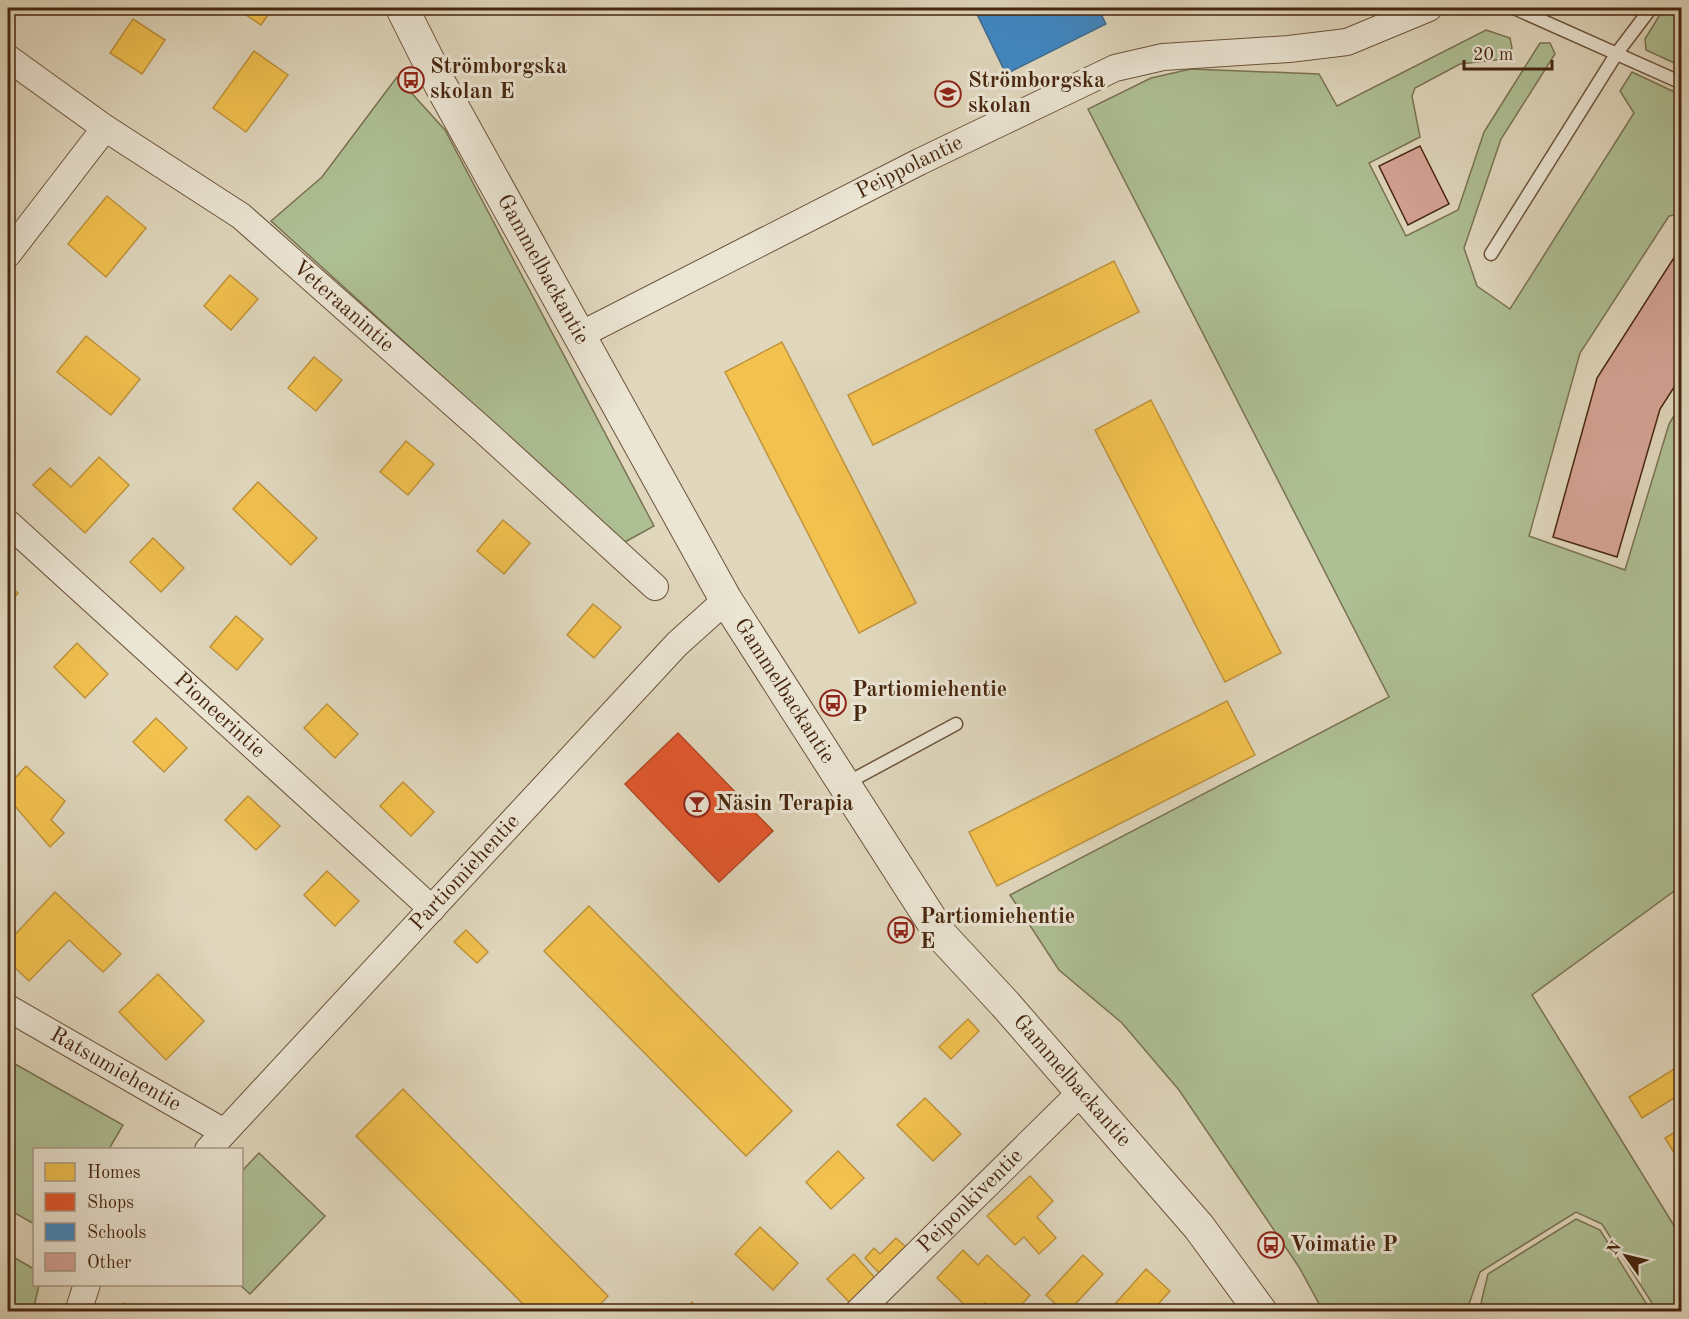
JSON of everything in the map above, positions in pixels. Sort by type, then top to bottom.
[{"type":"street","name":"Gammelbackantie","points":[[402,8],[440,84],[726,600],[941,935],[1005,1004],[1199,1227],[1262,1311]]},
{"type":"street","name":"Peippolantie","points":[[578,336],[919,162],[1115,68],[1163,57],[1289,49],[1347,42],[1429,8]]},
{"type":"street","name":"Veteraanintie","points":[[8,57],[105,128],[241,216],[483,430],[655,587]]},
{"type":"street","points":[[8,254],[105,128]]},
{"type":"street","name":"Pioneerintie","points":[[8,523],[432,909]]},
{"type":"street","name":"Partiomiehentie","points":[[216,1141],[677,644],[726,600]]},
{"type":"street","name":"Ratsumiehentie","points":[[8,1008],[216,1141]]},
{"type":"street","name":"Peiponkiventie","points":[[858,1311],[1081,1092]]},
{"type":"street","points":[[78,1311],[86,1286]]},
{"type":"lane","points":[[1514,8],[1682,83]]},
{"type":"lane","points":[[1491,254],[1617,53],[1651,8]]},
{"type":"lane","points":[[845,784],[956,724]]},
{"type":"green space","points":[[1664,8],[1681,8],[1681,66],[1646,50],[1645,39]]},
{"type":"green space","points":[[1486,30],[1510,38],[1512,48],[1504,59],[1460,64],[1415,88],[1412,96],[1420,137],[1369,163],[1406,236],[1458,210],[1484,132],[1540,43],[1550,43],[1555,54],[1501,139],[1464,248],[1477,286],[1510,309],[1634,113],[1620,91],[1632,72],[1681,95],[1681,214],[1669,216],[1580,353],[1529,536],[1625,570],[1669,424],[1681,404],[1681,886],[1532,995],[1681,1237],[1681,1311],[1657,1311],[1602,1224],[1576,1212],[1480,1272],[1469,1304],[1459,1311],[1323,1311],[1299,1267],[1179,1090],[1122,1023],[1059,970],[1010,895],[1389,697],[1088,109],[1151,78],[1191,69],[1319,74],[1337,106]]},
{"type":"green space","points":[[397,77],[445,130],[654,526],[625,542],[271,221],[322,177]]},
{"type":"green space","points":[[8,1060],[123,1125],[110,1148],[33,1148],[33,1223],[8,1209]]},
{"type":"green space","points":[[259,1153],[325,1216],[250,1294],[241,1286],[243,1286],[243,1170]]},
{"type":"green space","points":[[1576,1219],[1600,1230],[1651,1311],[1487,1311],[1481,1303],[1488,1274]]},
{"type":"green space","points":[[8,1254],[33,1268],[33,1286],[39,1286],[33,1311],[8,1311]]},
{"type":"building: Homes","points":[[236,8],[273,8],[261,25]]},
{"type":"building: Homes","points":[[133,19],[165,40],[142,74],[110,53]]},
{"type":"building: Homes","points":[[254,51],[288,75],[246,132],[213,108]]},
{"type":"building: Homes","points":[[107,196],[146,228],[106,277],[68,244]]},
{"type":"building: Homes","points":[[1114,261],[1139,312],[873,445],[848,395]]},
{"type":"building: Homes","points":[[230,275],[258,299],[231,330],[204,306]]},
{"type":"building: Homes","points":[[86,336],[140,379],[111,415],[57,372]]},
{"type":"building: Homes","points":[[782,342],[916,603],[859,633],[725,372]]},
{"type":"building: Homes","points":[[314,357],[342,380],[316,411],[288,388]]},
{"type":"building: Homes","points":[[1151,400],[1281,653],[1225,682],[1095,430]]},
{"type":"building: Homes","points":[[406,441],[434,464],[408,495],[380,472]]},
{"type":"building: Homes","points":[[99,457],[129,485],[85,533],[33,485],[50,468],[71,487]]},
{"type":"building: Homes","points":[[258,482],[317,538],[291,565],[233,509]]},
{"type":"building: Homes","points":[[503,520],[530,543],[504,574],[477,551]]},
{"type":"building: Homes","points":[[153,538],[184,568],[161,592],[130,562]]},
{"type":"building: Homes","points":[[8,584],[18,593],[8,605]]},
{"type":"building: Homes","points":[[593,604],[621,627],[594,658],[567,635]]},
{"type":"building: Homes","points":[[8,615],[15,621],[8,630]]},
{"type":"building: Homes","points":[[236,616],[263,639],[237,670],[210,647]]},
{"type":"building: Homes","points":[[77,643],[108,674],[85,698],[54,667]]},
{"type":"building: Homes","points":[[1227,701],[1255,755],[997,886],[969,832]]},
{"type":"building: Homes","points":[[327,704],[358,734],[335,758],[304,728]]},
{"type":"building: Homes","points":[[156,718],[187,748],[164,772],[133,742]]},
{"type":"building: Homes","points":[[26,766],[65,801],[51,820],[64,833],[50,847],[8,798],[8,786]]},
{"type":"building: Homes","points":[[403,782],[434,812],[411,836],[380,806]]},
{"type":"building: Homes","points":[[248,796],[280,826],[256,850],[225,820]]},
{"type":"building: Homes","points":[[327,871],[359,901],[335,926],[304,895]]},
{"type":"building: Homes","points":[[55,892],[121,954],[103,972],[69,940],[29,981],[8,961],[8,942]]},
{"type":"building: Homes","points":[[589,906],[792,1111],[746,1156],[544,951]]},
{"type":"building: Homes","points":[[466,930],[488,952],[477,963],[454,942]]},
{"type":"building: Homes","points":[[158,974],[204,1021],[166,1060],[119,1012]]},
{"type":"building: Homes","points":[[968,1019],[979,1031],[951,1059],[939,1047]]},
{"type":"building: Homes","points":[[1682,1064],[1682,1093],[1642,1118],[1629,1097]]},
{"type":"building: Homes","points":[[403,1089],[608,1296],[593,1312],[531,1312],[356,1136]]},
{"type":"building: Homes","points":[[925,1098],[961,1134],[933,1161],[897,1125]]},
{"type":"building: Homes","points":[[1682,1128],[1682,1166],[1665,1138]]},
{"type":"building: Homes","points":[[838,1151],[864,1178],[831,1209],[806,1182]]},
{"type":"building: Homes","points":[[1030,1176],[1053,1201],[1037,1217],[1056,1238],[1039,1254],[1024,1237],[1015,1245],[987,1216]]},
{"type":"building: Homes","points":[[760,1227],[798,1263],[773,1290],[735,1254]]},
{"type":"building: Homes","points":[[896,1238],[906,1247],[879,1273],[865,1258],[874,1248],[880,1254]]},
{"type":"building: Homes","points":[[963,1250],[978,1265],[987,1255],[1030,1295],[1015,1312],[994,1312],[985,1303],[977,1312],[972,1312],[937,1278]]},
{"type":"building: Homes","points":[[854,1254],[875,1278],[849,1302],[827,1279]]},
{"type":"building: Homes","points":[[1083,1255],[1103,1274],[1068,1312],[1064,1312],[1046,1295]]},
{"type":"building: Homes","points":[[1146,1269],[1170,1291],[1151,1312],[1108,1312]]},
{"type":"building: Homes","points":[[692,1302],[701,1312],[683,1312]]},
{"type":"building: Homes","points":[[124,1303],[133,1312],[116,1312]]},
{"type":"building: Shops","points":[[678,733],[773,831],[719,882],[625,784]]},
{"type":"building: Schools","points":[[974,8],[1098,8],[1106,24],[1006,74]]},
{"type":"building: Other","points":[[1420,146],[1449,204],[1408,225],[1379,166]]},
{"type":"building: Other","points":[[1677,253],[1682,256],[1682,375],[1660,409],[1617,557],[1553,537],[1597,378]]},
{"type":"place","name":"Strömborgska skolan E","points":[[411,80]]},
{"type":"place","name":"Strömborgska skolan","points":[[948,94]]},
{"type":"place","name":"Partiomiehentie P","points":[[833,703]]},
{"type":"place","name":"Näsin Terapia","points":[[697,804]]},
{"type":"place","name":"Partiomiehentie E","points":[[901,930]]},
{"type":"place","name":"Voimatie P","points":[[1271,1245]]}]
